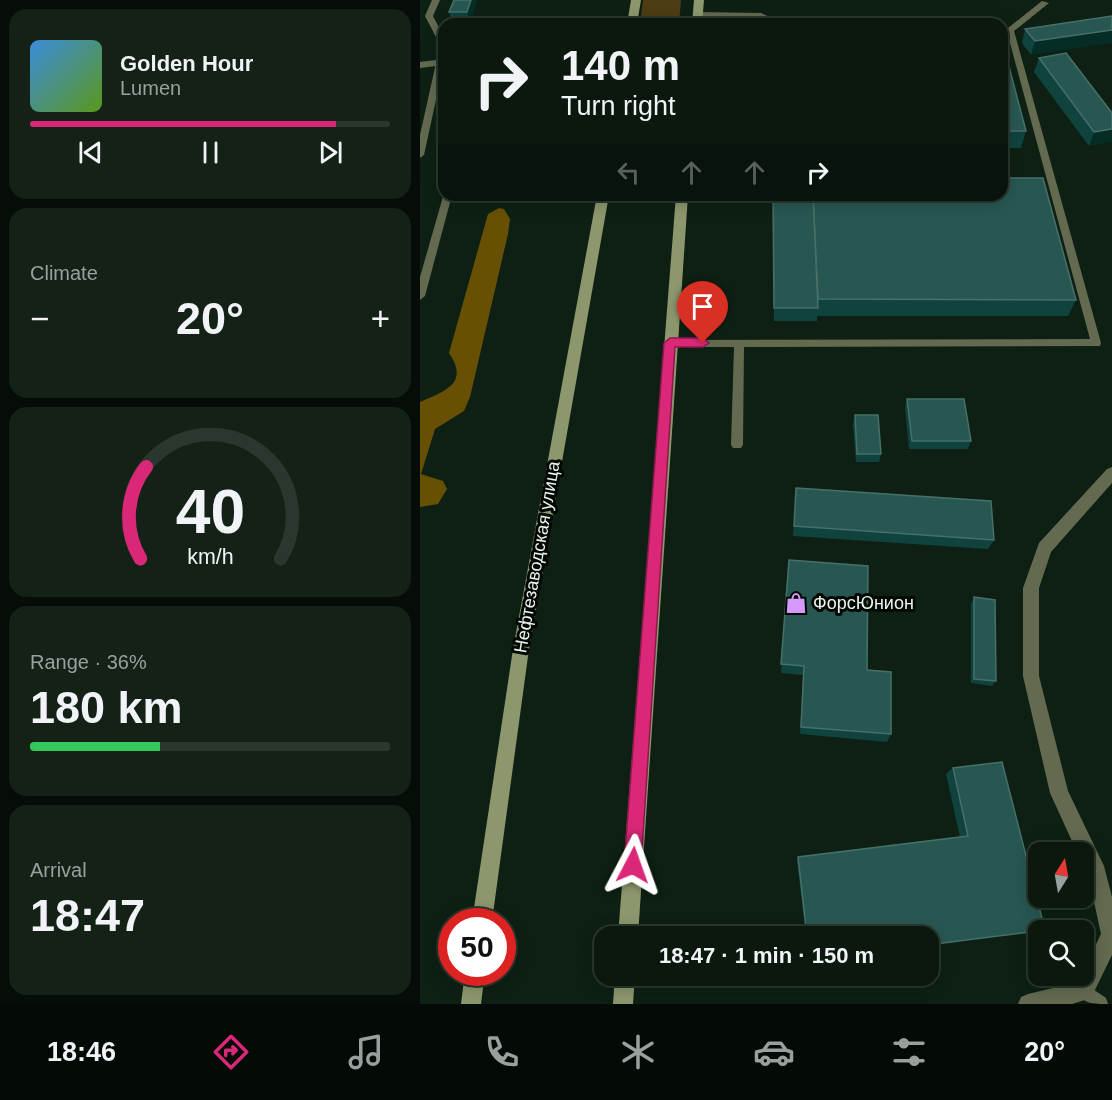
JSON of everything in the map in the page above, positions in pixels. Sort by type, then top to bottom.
[{"type":"main road","points":[[633,18],[636,0]]},
{"type":"main road","points":[[698,18],[699,0]]},
{"type":"main road","name":"Нефтезаводская улица","points":[[484,908],[521,649],[602,201]]},
{"type":"main road","points":[[629,926],[682,201]]},
{"type":"main road","points":[[471,1004],[473,986]]},
{"type":"main road","points":[[623,1004],[624,986]]},
{"type":"street","points":[[420,65],[438,63]]},
{"type":"street","points":[[1028,1004],[1084,991],[1111,935],[1097,873],[1059,793],[1031,676],[1031,588],[1044,548],[1112,473]]},
{"type":"lane","points":[[436,0],[429,16],[438,33]]},
{"type":"lane","points":[[1008,29],[1045,3]]},
{"type":"lane","points":[[714,18],[761,15],[768,18]]},
{"type":"lane","points":[[670,343],[1096,343],[1047,184],[1008,38]]},
{"type":"lane","points":[[420,155],[438,79]]},
{"type":"lane","points":[[420,296],[445,201]]},
{"type":"lane","points":[[737,446],[739,343]]},
{"type":"lane","points":[[1084,991],[1100,1004]]},
{"type":"shaded area","points":[[643,0],[681,0],[680,18],[641,18]]},
{"type":"shaded area","points":[[499,208],[504,209],[510,219],[508,234],[470,397],[464,411],[435,429],[421,474],[443,481],[447,489],[438,504],[420,507],[420,402],[445,390],[455,379],[457,372],[449,353],[488,214]]},
{"type":"building","points":[[454,0],[471,0],[467,12],[449,12]]},
{"type":"building","points":[[1112,16],[1112,30],[1035,41],[1025,29]]},
{"type":"building","points":[[1066,53],[1112,113],[1112,129],[1094,132],[1039,58]]},
{"type":"building","points":[[1008,63],[1026,131],[1008,131]]},
{"type":"building","points":[[1008,178],[1043,178],[1076,300],[818,299],[813,201],[1008,201]]},
{"type":"building","points":[[773,201],[813,201],[818,308],[774,308]]},
{"type":"building","points":[[907,399],[964,399],[971,441],[912,441]]},
{"type":"building","points":[[855,415],[878,415],[881,454],[857,454]]},
{"type":"building","points":[[796,488],[991,501],[994,540],[794,526]]},
{"type":"building","points":[[789,560],[868,566],[867,670],[891,672],[891,734],[801,727],[804,666],[781,664]]},
{"type":"building","points":[[974,597],[995,600],[996,681],[974,679]]},
{"type":"building","points":[[1002,762],[1028,864],[1028,908],[1039,908],[1042,920],[1028,920],[1028,932],[939,944],[939,926],[806,926],[798,857],[968,836],[953,768]]},
{"type":"place","name":"ФорсЮнион","points":[[796,603]]},
{"type":"route","points":[[633,865],[670,343],[703,343]]}]
